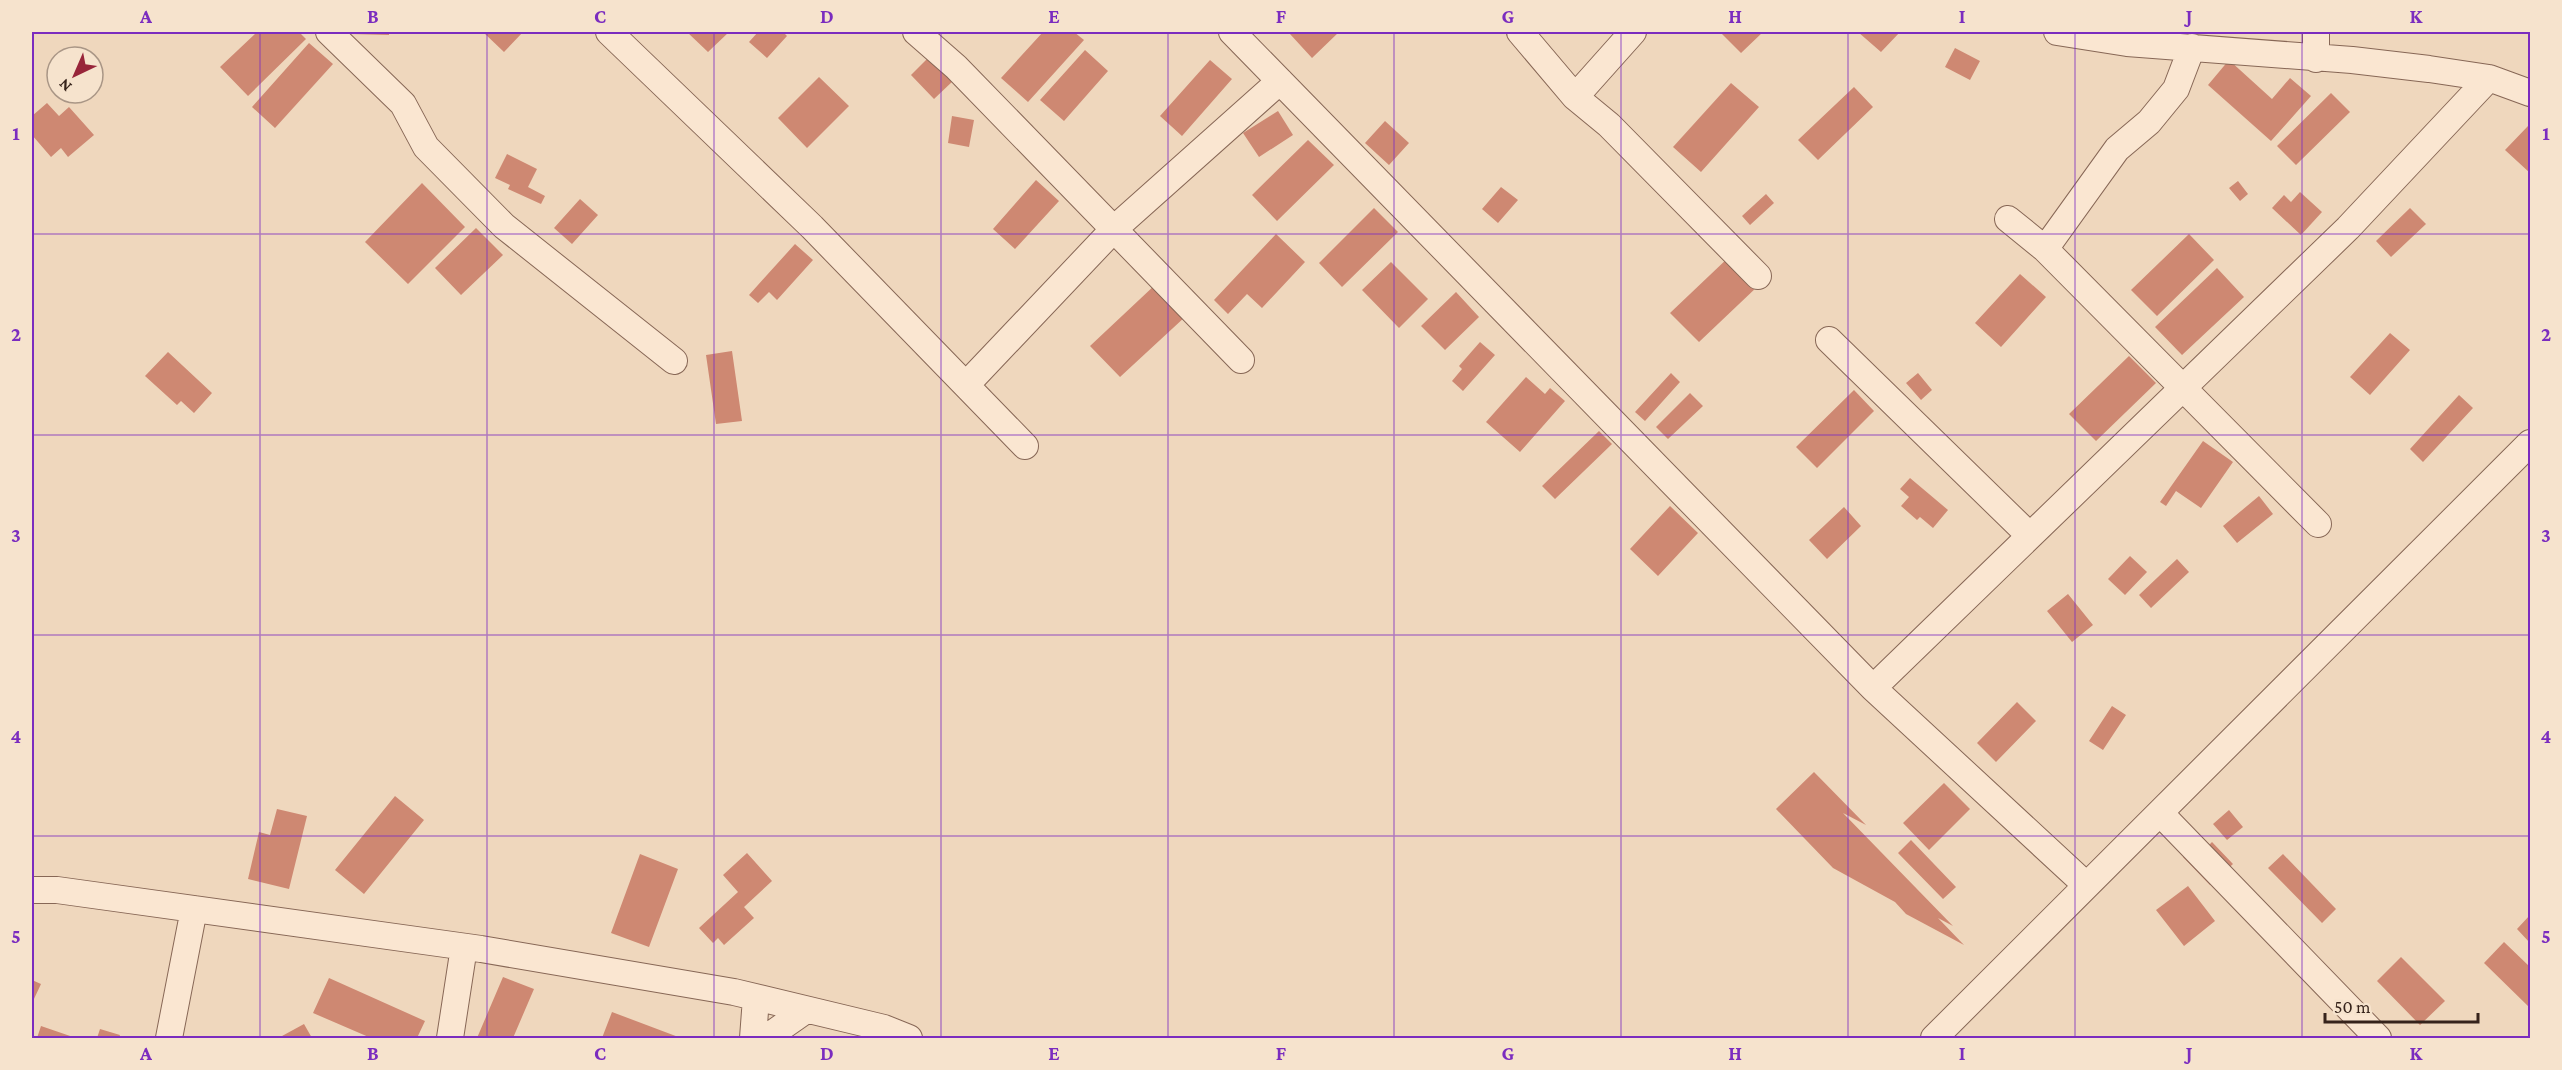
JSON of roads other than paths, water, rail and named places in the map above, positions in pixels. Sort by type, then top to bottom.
[{"type":"street","points":[[329,32],[403,104],[426,147],[504,226],[674,362]]},
{"type":"street","points":[[609,32],[812,227],[1025,446]]},
{"type":"street","points":[[916,32],[956,68],[1241,360]]},
{"type":"street","points":[[1232,32],[1873,688],[2086,885]]},
{"type":"street","points":[[1520,32],[1575,97],[1609,125],[1758,276]]},
{"type":"street","points":[[1575,97],[1633,32]]},
{"type":"street","points":[[2057,32],[2127,43],[2352,60],[2488,78],[2530,93]]},
{"type":"street","points":[[2316,32],[2316,58]]},
{"type":"street","points":[[2045,249],[2117,149],[2149,122],[2176,89],[2192,47]]},
{"type":"street","points":[[1873,688],[2348,228],[2488,78]]},
{"type":"street","points":[[966,385],[1114,229],[1280,81]]},
{"type":"street","points":[[2008,219],[2045,249],[2318,524]]},
{"type":"street","points":[[1829,340],[2029,535]]},
{"type":"street","points":[[1947,1034],[2086,885],[2530,443]]},
{"type":"street","points":[[2160,813],[2378,1038]]},
{"type":"street","points":[[32,890],[57,890],[464,947],[756,998],[884,1028],[909,1038]]},
{"type":"street","points":[[169,1038],[194,909]]},
{"type":"street","points":[[450,1038],[464,947]]},
{"type":"street","points":[[753,1038],[756,998]]},
{"type":"street","points":[[766,1038],[806,1010]]}]
